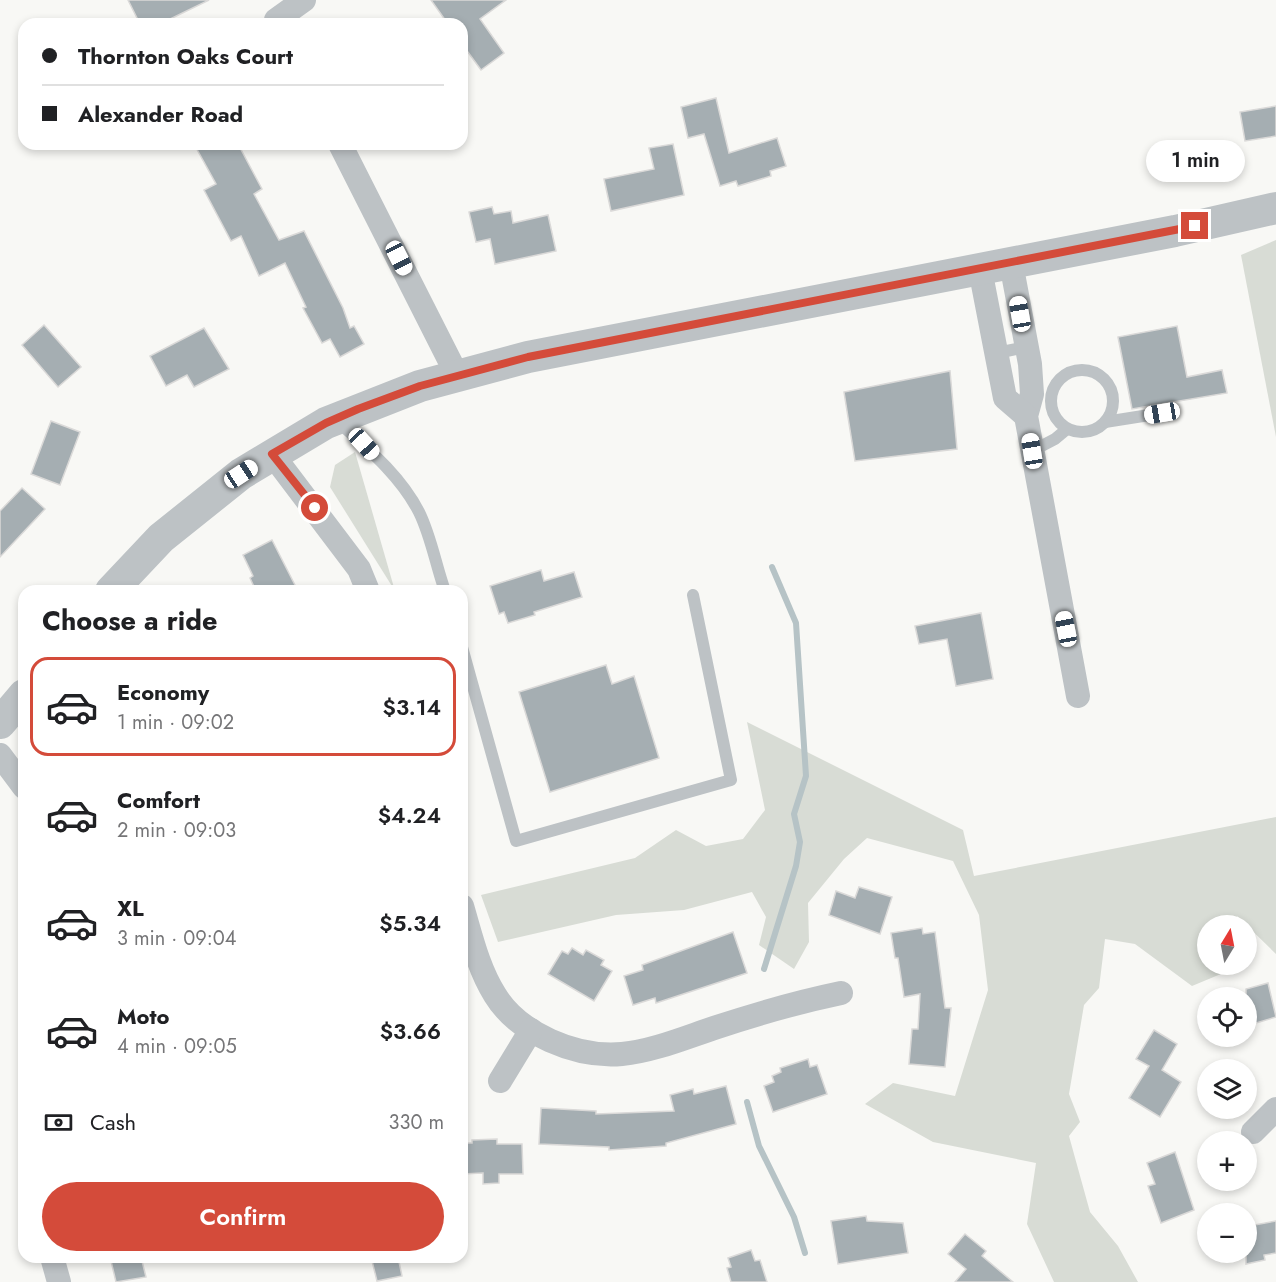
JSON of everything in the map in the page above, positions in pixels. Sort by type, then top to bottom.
[{"type":"street","points":[[273,15],[304,0]]},
{"type":"street","points":[[343,150],[457,375]]},
{"type":"street","points":[[117,585],[160,538],[241,474],[335,419],[420,386],[528,357],[1175,231],[1276,208]]},
{"type":"street","points":[[1011,262],[1032,394],[1026,416],[1078,696]]},
{"type":"street","points":[[980,269],[1005,398],[1026,416]]},
{"type":"street","points":[[272,454],[359,570],[365,585]]},
{"type":"street","points":[[0,723],[18,702]]},
{"type":"street","points":[[0,755],[18,779]]},
{"type":"street","points":[[468,925],[484,975],[496,997],[513,1016],[531,1030],[569,1047],[589,1052],[621,1054],[656,1047],[762,1013],[841,993]]},
{"type":"street","points":[[500,1081],[531,1030]]},
{"type":"street","points":[[1254,1131],[1276,1109]]},
{"type":"street","points":[[54,1263],[59,1282]]},
{"type":"lane","points":[[997,352],[1026,347]]},
{"type":"lane","points":[[1105,423],[1113,404],[1112,393],[1107,384],[1100,377],[1081,370],[1062,377],[1052,394],[1053,414],[1067,429],[1087,432],[1105,423],[1162,413]]},
{"type":"lane","points":[[335,419],[364,444],[402,485],[420,513],[443,585]]},
{"type":"lane","points":[[1032,451],[1055,439],[1067,429]]},
{"type":"lane","points":[[468,669],[516,841],[731,780],[693,595]]},
{"type":"shaded area","points":[[1276,240],[1276,437],[1241,255]]},
{"type":"shaded area","points":[[355,452],[393,585],[330,487],[335,465]]},
{"type":"shaded area","points":[[747,722],[963,830],[974,876],[1276,817],[1276,954],[1257,935],[1257,915],[1197,915],[1197,975],[1218,975],[1192,986],[1135,944],[1105,939],[1099,988],[1084,1005],[1069,1094],[1080,1122],[1069,1136],[1090,1212],[1118,1246],[1138,1282],[1054,1282],[1027,1224],[1036,1163],[933,1142],[865,1104],[893,1083],[955,1096],[988,990],[979,915],[953,861],[867,838],[844,859],[808,903],[809,942],[794,969],[759,945],[766,917],[752,892],[684,910],[616,915],[498,942],[481,895],[635,858],[676,830],[706,846],[743,839],[765,810]]},
{"type":"building","points":[[128,0],[209,0],[172,18],[137,18]]},
{"type":"building","points":[[431,0],[506,0],[480,19],[504,53],[481,70],[468,52],[468,18],[444,18]]},
{"type":"building","points":[[716,98],[729,153],[777,138],[786,166],[770,171],[771,176],[738,186],[736,181],[720,186],[704,134],[688,138],[681,107]]},
{"type":"building","points":[[1276,106],[1276,136],[1245,141],[1240,112]]},
{"type":"building","points":[[673,144],[684,195],[611,211],[604,179],[654,169],[649,148]]},
{"type":"building","points":[[197,150],[241,150],[262,189],[254,194],[279,240],[304,231],[343,308],[350,328],[354,326],[364,344],[340,357],[330,339],[322,343],[303,308],[306,307],[285,263],[259,276],[241,236],[231,241],[204,190],[216,184]]},
{"type":"building","points":[[492,207],[494,214],[511,211],[513,223],[548,215],[556,251],[495,264],[490,239],[476,242],[469,212]]},
{"type":"building","points":[[44,325],[81,367],[58,387],[22,345]]},
{"type":"building","points":[[1177,326],[1187,377],[1222,370],[1227,393],[1132,409],[1118,337]]},
{"type":"building","points":[[204,328],[229,369],[194,387],[187,375],[166,386],[150,356]]},
{"type":"building","points":[[950,371],[957,449],[855,461],[844,392]]},
{"type":"building","points":[[51,421],[80,432],[60,485],[31,474]]},
{"type":"building","points":[[22,488],[45,509],[0,557],[0,511]]},
{"type":"building","points":[[272,540],[295,585],[253,585],[250,578],[253,576],[243,555]]},
{"type":"building","points":[[541,570],[544,581],[574,572],[582,597],[508,623],[504,612],[499,614],[490,586]]},
{"type":"building","points":[[981,613],[993,679],[956,686],[947,639],[919,644],[915,626]]},
{"type":"building","points":[[606,665],[612,684],[634,676],[659,758],[550,792],[519,692]]},
{"type":"building","points":[[859,887],[892,897],[880,934],[829,915],[836,891],[855,898]]},
{"type":"building","points":[[922,928],[923,934],[935,932],[945,1008],[951,1008],[945,1067],[909,1064],[912,1029],[918,1029],[920,994],[904,997],[898,958],[895,958],[891,933]]},
{"type":"building","points":[[733,932],[747,973],[656,1003],[655,998],[633,1005],[624,976],[643,970],[642,965]]},
{"type":"building","points":[[572,948],[583,955],[586,950],[604,960],[601,965],[612,971],[594,1001],[548,974],[562,951],[568,954]]},
{"type":"building","points":[[1268,983],[1276,1017],[1257,1023],[1257,987],[1253,987]]},
{"type":"building","points":[[1154,1030],[1177,1044],[1162,1070],[1181,1082],[1160,1117],[1129,1098],[1149,1066],[1136,1059]]},
{"type":"building","points":[[808,1059],[810,1067],[817,1065],[827,1094],[773,1112],[764,1086],[774,1082],[772,1076],[781,1072],[780,1068]]},
{"type":"building","points":[[726,1086],[736,1124],[666,1143],[666,1146],[609,1150],[609,1147],[539,1144],[541,1108],[596,1111],[596,1114],[674,1111],[670,1095],[693,1089],[694,1094]]},
{"type":"building","points":[[497,1139],[497,1144],[522,1144],[523,1174],[499,1174],[499,1183],[483,1184],[483,1173],[468,1174],[468,1143],[472,1143],[472,1140]]},
{"type":"building","points":[[1175,1152],[1194,1210],[1161,1223],[1148,1186],[1155,1184],[1147,1163]]},
{"type":"building","points":[[866,1216],[867,1221],[903,1223],[908,1253],[838,1264],[831,1221]]},
{"type":"building","points":[[1276,1221],[1276,1253],[1264,1255],[1265,1260],[1257,1262],[1257,1225]]},
{"type":"building","points":[[965,1234],[986,1251],[982,1256],[1013,1282],[955,1282],[966,1269],[948,1254]]},
{"type":"building","points":[[751,1250],[755,1261],[760,1260],[767,1282],[731,1282],[727,1268],[731,1267],[728,1258]]},
{"type":"building","points":[[111,1263],[142,1263],[146,1277],[116,1282]]},
{"type":"building","points":[[372,1263],[399,1263],[402,1276],[377,1281]]},
{"type":"waterway","points":[[764,969],[796,866],[800,842],[794,814],[806,776],[796,623],[772,567]]},
{"type":"waterway","points":[[747,1102],[759,1146],[794,1217],[805,1253]]},
{"type":"route","points":[[315,508],[272,454],[326,423],[420,386],[550,352],[1195,226]]}]
